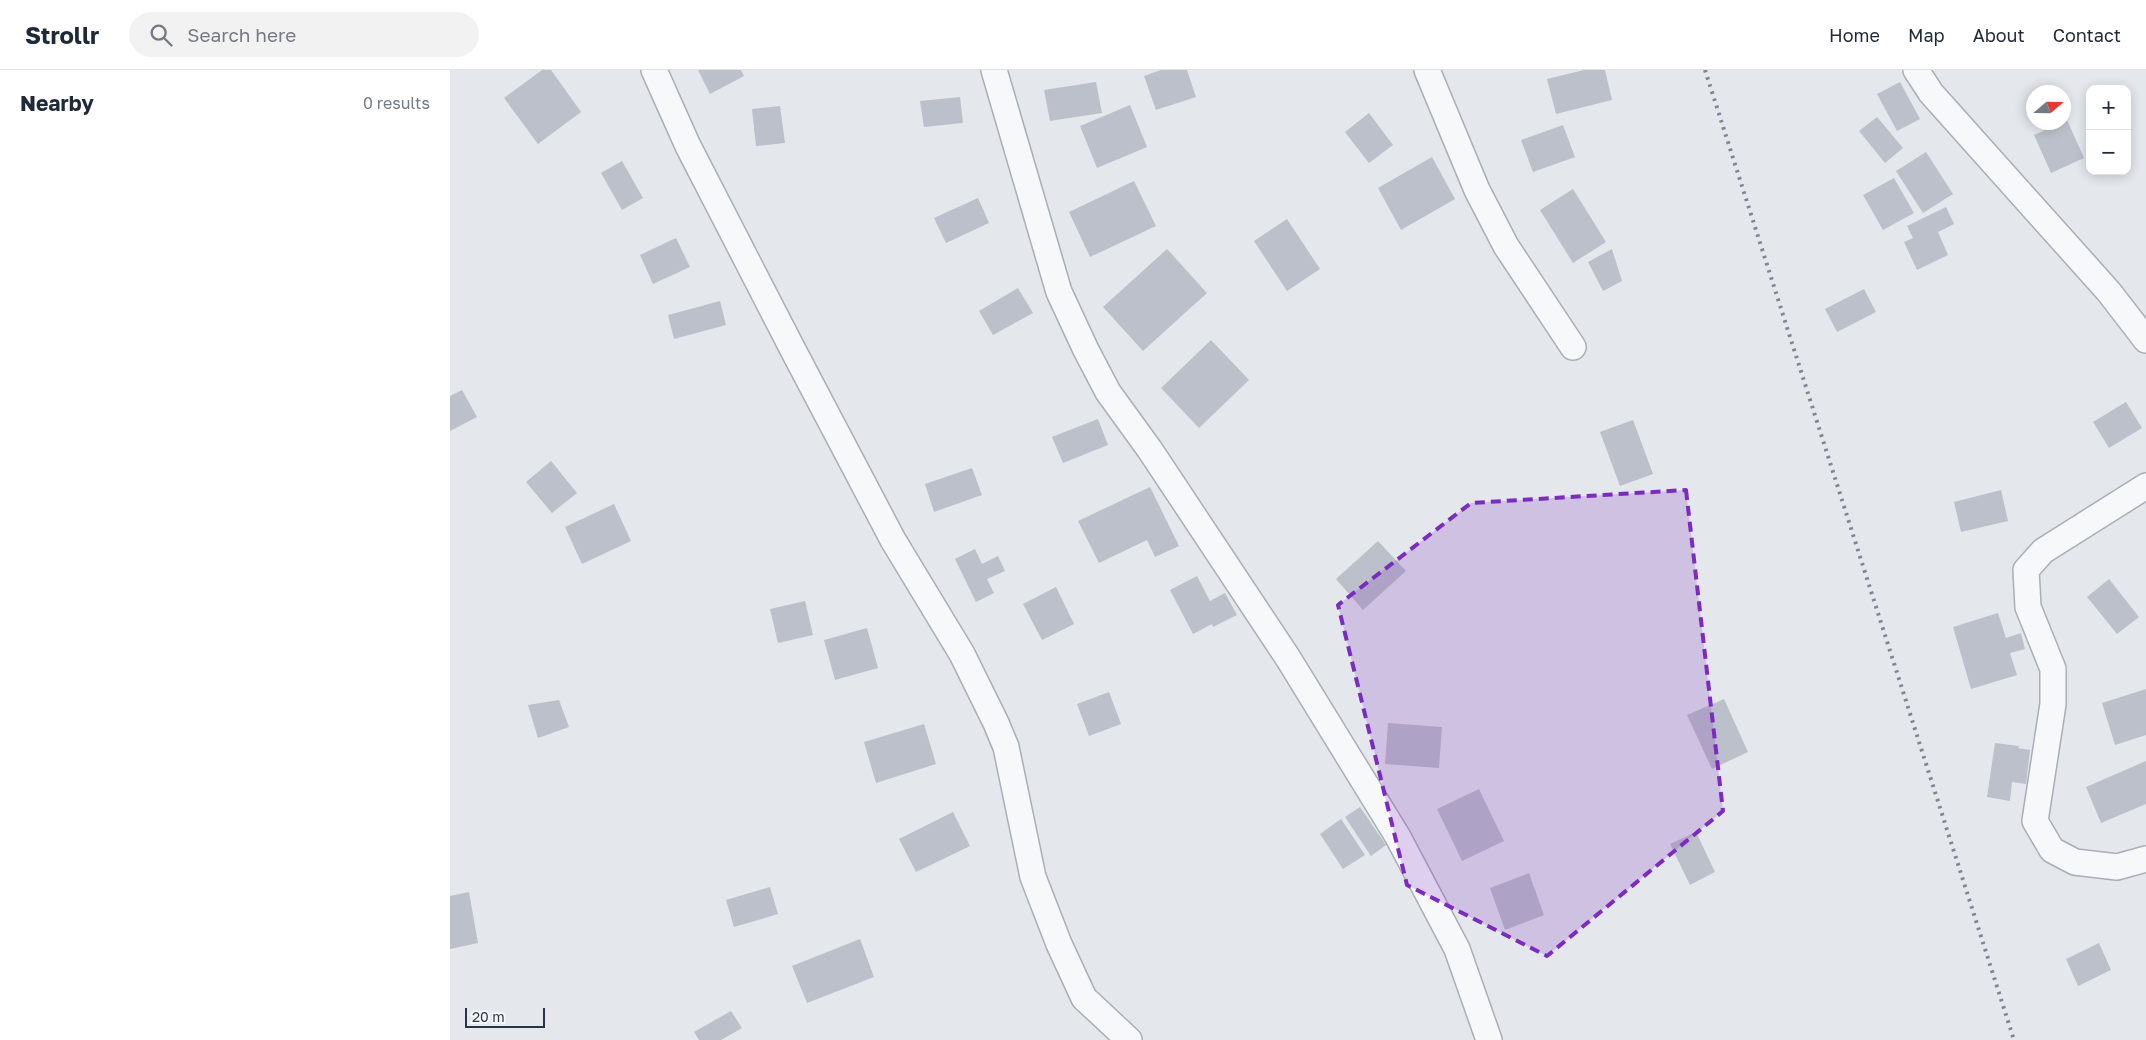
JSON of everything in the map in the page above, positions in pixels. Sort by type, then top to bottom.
[{"type":"street","points":[[654,70],[688,146],[810,383],[893,540],[962,654],[996,723],[1006,747],[1033,877],[1059,944],[1084,998],[1129,1040]]},
{"type":"street","points":[[994,70],[1059,292],[1086,350],[1108,392],[1150,450],[1288,658],[1398,837],[1457,950],[1489,1040]]},
{"type":"street","points":[[1427,70],[1477,190],[1506,246],[1572,347]]},
{"type":"street","points":[[1916,70],[1931,93],[2109,292],[2146,340]]},
{"type":"street","points":[[2146,486],[2044,552],[2026,570],[2028,608],[2053,669],[2053,704],[2036,821],[2052,850],[2075,862],[2117,867],[2146,858]]},
{"type":"highlighted area","points":[[1686,490],[1723,811],[1547,956],[1407,885],[1338,605],[1471,503]]},
{"type":"building","points":[[542,70],[551,70],[581,112],[538,144],[504,98]]},
{"type":"building","points":[[698,70],[741,70],[744,76],[710,94]]},
{"type":"building","points":[[1161,70],[1187,70],[1196,97],[1156,110],[1144,76]]},
{"type":"building","points":[[1584,70],[1605,70],[1612,100],[1556,114],[1547,79]]},
{"type":"building","points":[[1096,82],[1102,113],[1050,121],[1044,90]]},
{"type":"building","points":[[1900,82],[1920,119],[1897,131],[1877,94]]},
{"type":"building","points":[[960,97],[963,123],[924,127],[920,101]]},
{"type":"building","points":[[1130,105],[1147,147],[1097,168],[1080,126]]},
{"type":"building","points":[[780,106],[785,143],[756,146],[752,109]]},
{"type":"building","points":[[1369,113],[1393,145],[1369,163],[1345,132]]},
{"type":"building","points":[[1877,117],[1903,148],[1885,163],[1859,131]]},
{"type":"building","points":[[1563,125],[1575,157],[1533,172],[1521,140]]},
{"type":"building","points":[[2071,129],[2084,158],[2051,173],[2034,135],[2045,130]]},
{"type":"building","points":[[1926,152],[1953,194],[1923,213],[1896,171]]},
{"type":"building","points":[[1432,157],[1455,199],[1401,230],[1378,188]]},
{"type":"building","points":[[622,161],[643,198],[622,210],[601,173]]},
{"type":"building","points":[[1894,178],[1914,213],[1883,230],[1863,195]]},
{"type":"building","points":[[1134,181],[1156,226],[1090,257],[1069,212]]},
{"type":"building","points":[[1573,189],[1606,242],[1573,263],[1540,210]]},
{"type":"building","points":[[978,198],[989,223],[946,243],[934,218]]},
{"type":"building","points":[[1946,207],[1954,224],[1938,232],[1948,255],[1917,270],[1904,242],[1913,238],[1907,226]]},
{"type":"building","points":[[1287,219],[1320,269],[1287,291],[1254,241]]},
{"type":"building","points":[[676,238],[690,267],[653,284],[640,255]]},
{"type":"building","points":[[1167,249],[1207,293],[1143,351],[1103,307]]},
{"type":"building","points":[[1612,249],[1622,281],[1603,291],[1588,262]]},
{"type":"building","points":[[1018,288],[1033,313],[993,335],[979,311]]},
{"type":"building","points":[[1864,289],[1876,312],[1837,332],[1825,309]]},
{"type":"building","points":[[720,301],[726,325],[674,339],[668,315]]},
{"type":"building","points":[[1211,340],[1249,380],[1199,428],[1161,388]]},
{"type":"building","points":[[462,390],[477,417],[450,431],[450,396]]},
{"type":"building","points":[[2126,402],[2142,428],[2109,448],[2093,422]]},
{"type":"building","points":[[1098,419],[1108,445],[1063,463],[1052,437]]},
{"type":"building","points":[[1633,420],[1653,474],[1620,486],[1600,432]]},
{"type":"building","points":[[551,461],[577,493],[552,513],[526,482]]},
{"type":"building","points":[[972,468],[982,495],[934,512],[925,484]]},
{"type":"building","points":[[1150,487],[1179,546],[1155,557],[1147,540],[1099,563],[1078,521]]},
{"type":"building","points":[[2001,490],[2008,521],[1961,532],[1954,502]]},
{"type":"building","points":[[614,504],[631,541],[582,564],[565,527]]},
{"type":"building","points":[[1378,541],[1406,571],[1363,610],[1336,579]]},
{"type":"building","points":[[975,549],[982,564],[998,556],[1005,571],[987,579],[994,593],[976,602],[955,559]]},
{"type":"building","points":[[1197,576],[1210,601],[1225,593],[1237,615],[1213,627],[1212,624],[1193,634],[1170,590]]},
{"type":"building","points":[[2109,579],[2139,617],[2117,634],[2087,597]]},
{"type":"building","points":[[1056,587],[1074,624],[1042,640],[1023,604]]},
{"type":"building","points":[[805,601],[813,635],[778,643],[770,609]]},
{"type":"building","points":[[1998,613],[2006,638],[2021,633],[2025,649],[2010,653],[2017,675],[1971,689],[1953,627]]},
{"type":"building","points":[[867,628],[878,668],[835,680],[824,640]]},
{"type":"building","points":[[2146,689],[2146,735],[2115,745],[2102,703]]},
{"type":"building","points":[[1109,692],[1121,724],[1089,736],[1077,704]]},
{"type":"building","points":[[1724,699],[1748,752],[1712,769],[1687,715]]},
{"type":"building","points":[[559,700],[569,727],[538,738],[528,705]]},
{"type":"building","points":[[1388,723],[1442,727],[1439,768],[1385,764]]},
{"type":"building","points":[[924,724],[936,764],[876,783],[864,742]]},
{"type":"building","points":[[1995,743],[2019,746],[2018,748],[2030,750],[2026,784],[2012,782],[2010,801],[1987,797]]},
{"type":"building","points":[[2146,761],[2146,804],[2101,823],[2086,787]]},
{"type":"building","points":[[1479,789],[1504,841],[1462,861],[1437,809]]},
{"type":"building","points":[[1360,807],[1386,845],[1371,856],[1345,817]]},
{"type":"building","points":[[953,812],[970,846],[916,872],[899,839]]},
{"type":"building","points":[[1341,819],[1365,855],[1343,869],[1320,834]]},
{"type":"building","points":[[1696,832],[1715,872],[1690,885],[1670,844]]},
{"type":"building","points":[[1529,873],[1544,915],[1505,930],[1490,888]]},
{"type":"building","points":[[770,887],[778,914],[734,927],[726,900]]},
{"type":"building","points":[[469,892],[478,943],[450,949],[450,896]]},
{"type":"building","points":[[860,939],[874,977],[807,1003],[792,966]]},
{"type":"building","points":[[2099,943],[2111,970],[2078,986],[2066,959]]},
{"type":"building","points":[[731,1011],[742,1028],[721,1040],[699,1040],[694,1032]]},
{"type":"railway","points":[[1705,70],[2014,1040]]}]
